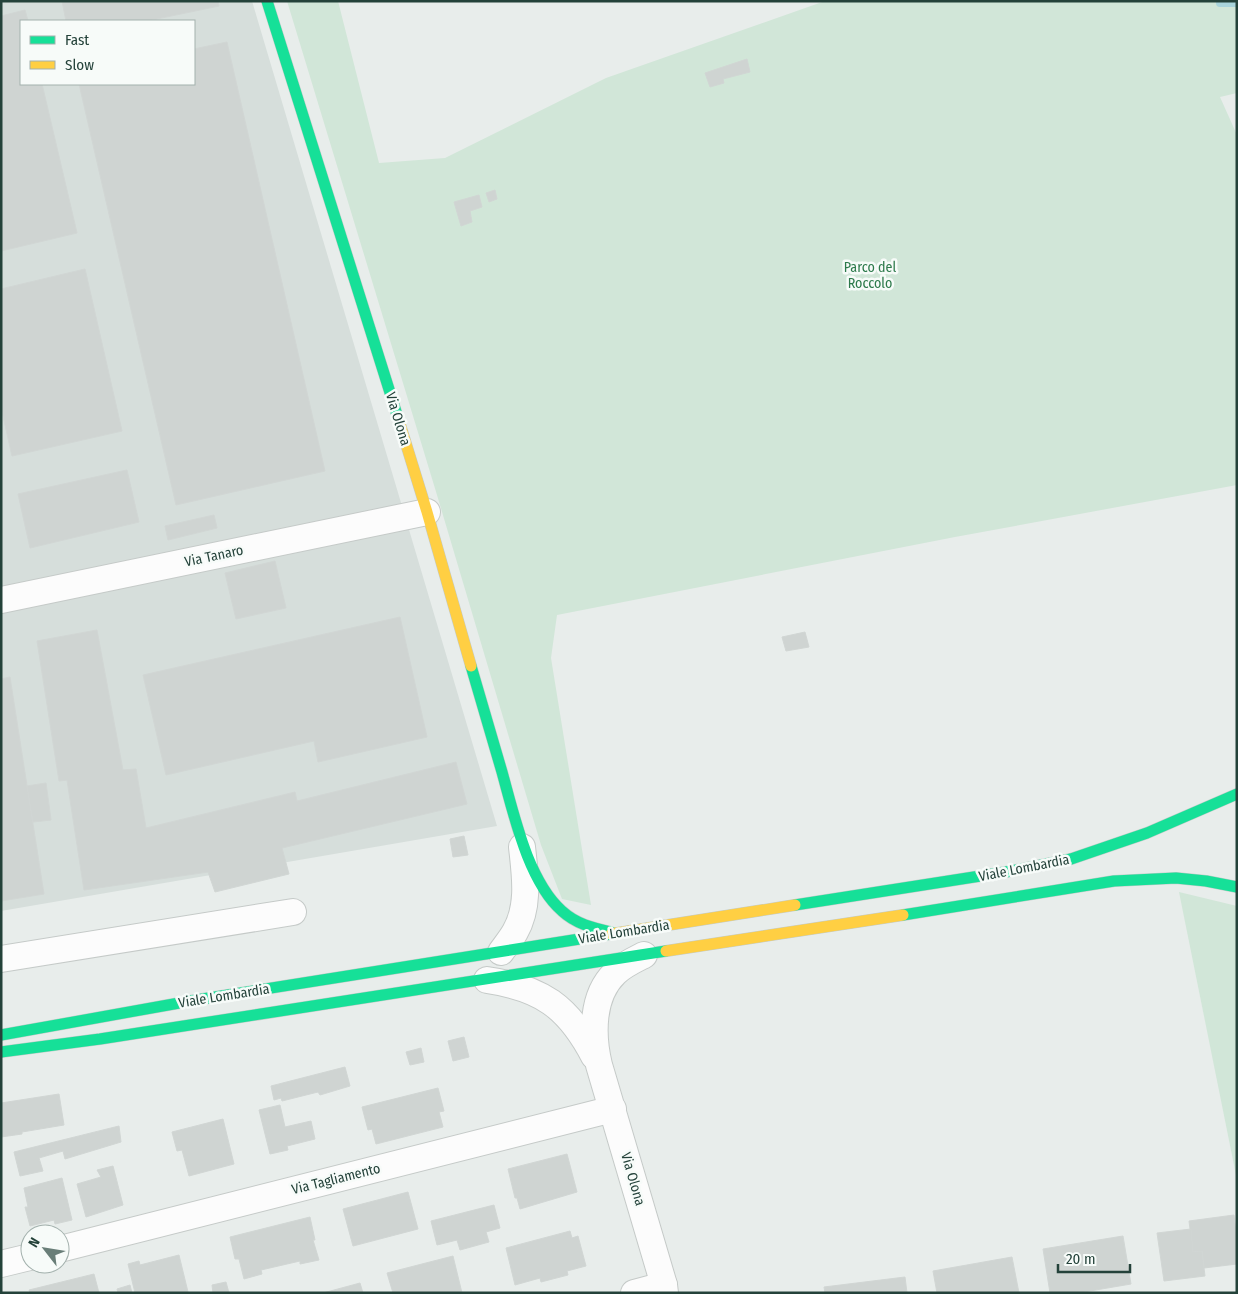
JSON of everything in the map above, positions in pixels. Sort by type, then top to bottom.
[{"type":"main road","name":"Via Olona","points":[[267,1],[427,512],[521,838],[542,886],[553,903],[580,924],[597,930],[618,933]]},
{"type":"main road","name":"Viale Lombardia","points":[[1,1035],[186,1002],[1056,863],[1091,854],[1130,840],[1189,817],[1237,794]]},
{"type":"main road","name":"Viale Lombardia","points":[[1,1052],[109,1038],[992,901],[1097,883],[1140,878],[1184,878],[1237,887]]},
{"type":"street","name":"Via Tanaro","points":[[1,600],[427,512]]},
{"type":"street","name":"Via Olona","points":[[501,952],[515,933],[524,905],[526,888],[521,838]]},
{"type":"street","points":[[1,960],[293,912]]},
{"type":"street","name":"Via Olona","points":[[645,955],[627,964],[614,974],[604,988],[598,1006],[594,1044],[665,1289]]},
{"type":"street","name":"Via Olona","points":[[483,980],[512,984],[530,990],[549,1000],[576,1025],[599,1065]]},
{"type":"street","name":"Via Tagliamento","points":[[70,1246],[613,1109]]},
{"type":"street","points":[[1,1264],[20,1259]]},
{"type":"street","points":[[634,1293],[665,1289]]},
{"type":"shaded area","points":[[1,1],[252,1],[497,826],[1,911]]},
{"type":"green space","name":"Parco del Roccolo","points":[[287,1],[338,1],[379,163],[445,158],[606,78],[825,1],[1237,1],[1237,93],[1220,97],[1237,135],[1237,485],[955,537],[557,615],[551,658],[591,905],[562,899],[541,845]]},
{"type":"green space","points":[[1179,892],[1237,906],[1237,1175],[1236,1175]]},
{"type":"building","points":[[62,1],[218,1],[219,6],[152,20],[66,20]]},
{"type":"building","points":[[25,10],[28,20],[20,20],[20,85],[42,85],[77,233],[1,251],[1,16]]},
{"type":"building","points":[[227,42],[325,471],[176,505],[79,85],[195,85],[195,49]]},
{"type":"building","points":[[747,59],[750,72],[723,79],[724,83],[710,87],[705,73]]},
{"type":"building","points":[[495,190],[497,199],[489,202],[486,193]]},
{"type":"building","points":[[479,195],[482,207],[470,211],[472,222],[461,226],[454,202]]},
{"type":"building","points":[[85,269],[122,431],[12,456],[1,407],[1,289]]},
{"type":"building","points":[[127,470],[139,522],[30,548],[18,494]]},
{"type":"building","points":[[214,515],[217,528],[168,540],[165,526]]},
{"type":"building","points":[[275,561],[286,608],[236,619],[225,573]]},
{"type":"building","points":[[400,617],[427,737],[318,762],[314,741],[166,775],[143,675]]},
{"type":"building","points":[[97,630],[123,770],[136,769],[146,828],[295,792],[297,801],[456,762],[467,804],[282,848],[289,874],[215,892],[208,872],[84,890],[67,780],[59,781],[37,641]]},
{"type":"building","points":[[805,632],[809,647],[786,651],[782,637]]},
{"type":"building","points":[[10,677],[44,894],[1,901],[1,679]]},
{"type":"building","points":[[46,783],[51,820],[33,822],[27,786]]},
{"type":"building","points":[[464,836],[468,855],[453,857],[450,839]]},
{"type":"building","points":[[464,1037],[469,1057],[453,1061],[448,1041]]},
{"type":"building","points":[[421,1048],[424,1062],[410,1065],[406,1052]]},
{"type":"building","points":[[345,1067],[350,1086],[320,1095],[318,1092],[282,1101],[281,1098],[274,1100],[271,1086]]},
{"type":"building","points":[[438,1088],[444,1111],[439,1112],[443,1127],[376,1144],[372,1129],[368,1130],[362,1107]]},
{"type":"building","points":[[59,1094],[64,1125],[1,1137],[1,1103]]},
{"type":"building","points":[[280,1105],[285,1127],[311,1121],[315,1139],[287,1146],[288,1150],[270,1154],[259,1110]]},
{"type":"building","points":[[223,1119],[234,1164],[189,1176],[182,1150],[177,1151],[172,1132]]},
{"type":"building","points":[[119,1126],[121,1142],[65,1159],[63,1151],[39,1158],[43,1171],[20,1176],[14,1152]]},
{"type":"building","points":[[567,1154],[577,1192],[520,1209],[517,1198],[515,1198],[508,1169]]},
{"type":"building","points":[[113,1166],[123,1205],[86,1217],[77,1184],[101,1177],[97,1170]]},
{"type":"building","points":[[62,1178],[72,1220],[55,1224],[54,1220],[29,1224],[25,1207],[28,1207],[24,1188]]},
{"type":"building","points":[[408,1192],[418,1229],[353,1246],[343,1209]]},
{"type":"building","points":[[494,1205],[500,1228],[486,1232],[489,1242],[460,1250],[457,1240],[437,1245],[431,1221]]},
{"type":"building","points":[[1234,1215],[1237,1264],[1204,1268],[1202,1251],[1193,1252],[1189,1221]]},
{"type":"building","points":[[310,1217],[315,1240],[313,1240],[319,1260],[300,1264],[300,1261],[261,1270],[262,1274],[244,1279],[239,1259],[235,1259],[230,1237]]},
{"type":"building","points":[[1191,1229],[1193,1252],[1202,1251],[1205,1276],[1164,1281],[1157,1233]]},
{"type":"building","points":[[570,1231],[572,1238],[578,1236],[586,1266],[567,1271],[568,1275],[541,1282],[540,1278],[515,1285],[506,1248]]},
{"type":"building","points":[[1123,1236],[1131,1284],[1078,1293],[1050,1293],[1043,1249]]},
{"type":"building","points":[[179,1255],[188,1292],[135,1293],[128,1264],[139,1261],[140,1265]]},
{"type":"building","points":[[453,1256],[462,1293],[393,1293],[387,1273]]},
{"type":"building","points":[[1012,1257],[1019,1293],[937,1293],[933,1271]]},
{"type":"building","points":[[94,1274],[99,1293],[30,1293],[29,1290]]},
{"type":"building","points":[[905,1277],[907,1293],[825,1293],[824,1287]]},
{"type":"building","points":[[226,1282],[229,1293],[213,1293],[212,1285]]},
{"type":"building","points":[[360,1283],[363,1293],[323,1293]]},
{"type":"building","points":[[130,1285],[132,1293],[118,1293],[117,1289]]},
{"type":"waterway","points":[[1220,1],[1220,3],[1237,3]]},
{"type":"traffic: fast","points":[[267,1],[398,418]]},
{"type":"traffic: fast","points":[[471,666],[517,827],[540,883],[550,898],[567,915],[585,925],[611,932]]},
{"type":"traffic: fast","points":[[795,905],[1006,872],[1071,859],[1147,833],[1237,794]]},
{"type":"traffic: fast","points":[[903,915],[1114,881],[1176,878],[1237,887]]},
{"type":"traffic: fast","points":[[1,1035],[196,1000],[611,934]]},
{"type":"traffic: fast","points":[[1,1052],[100,1039],[666,951]]},
{"type":"traffic: slow","points":[[398,418],[471,666]]},
{"type":"traffic: slow","points":[[611,934],[795,905]]},
{"type":"traffic: slow","points":[[666,951],[903,915]]}]
